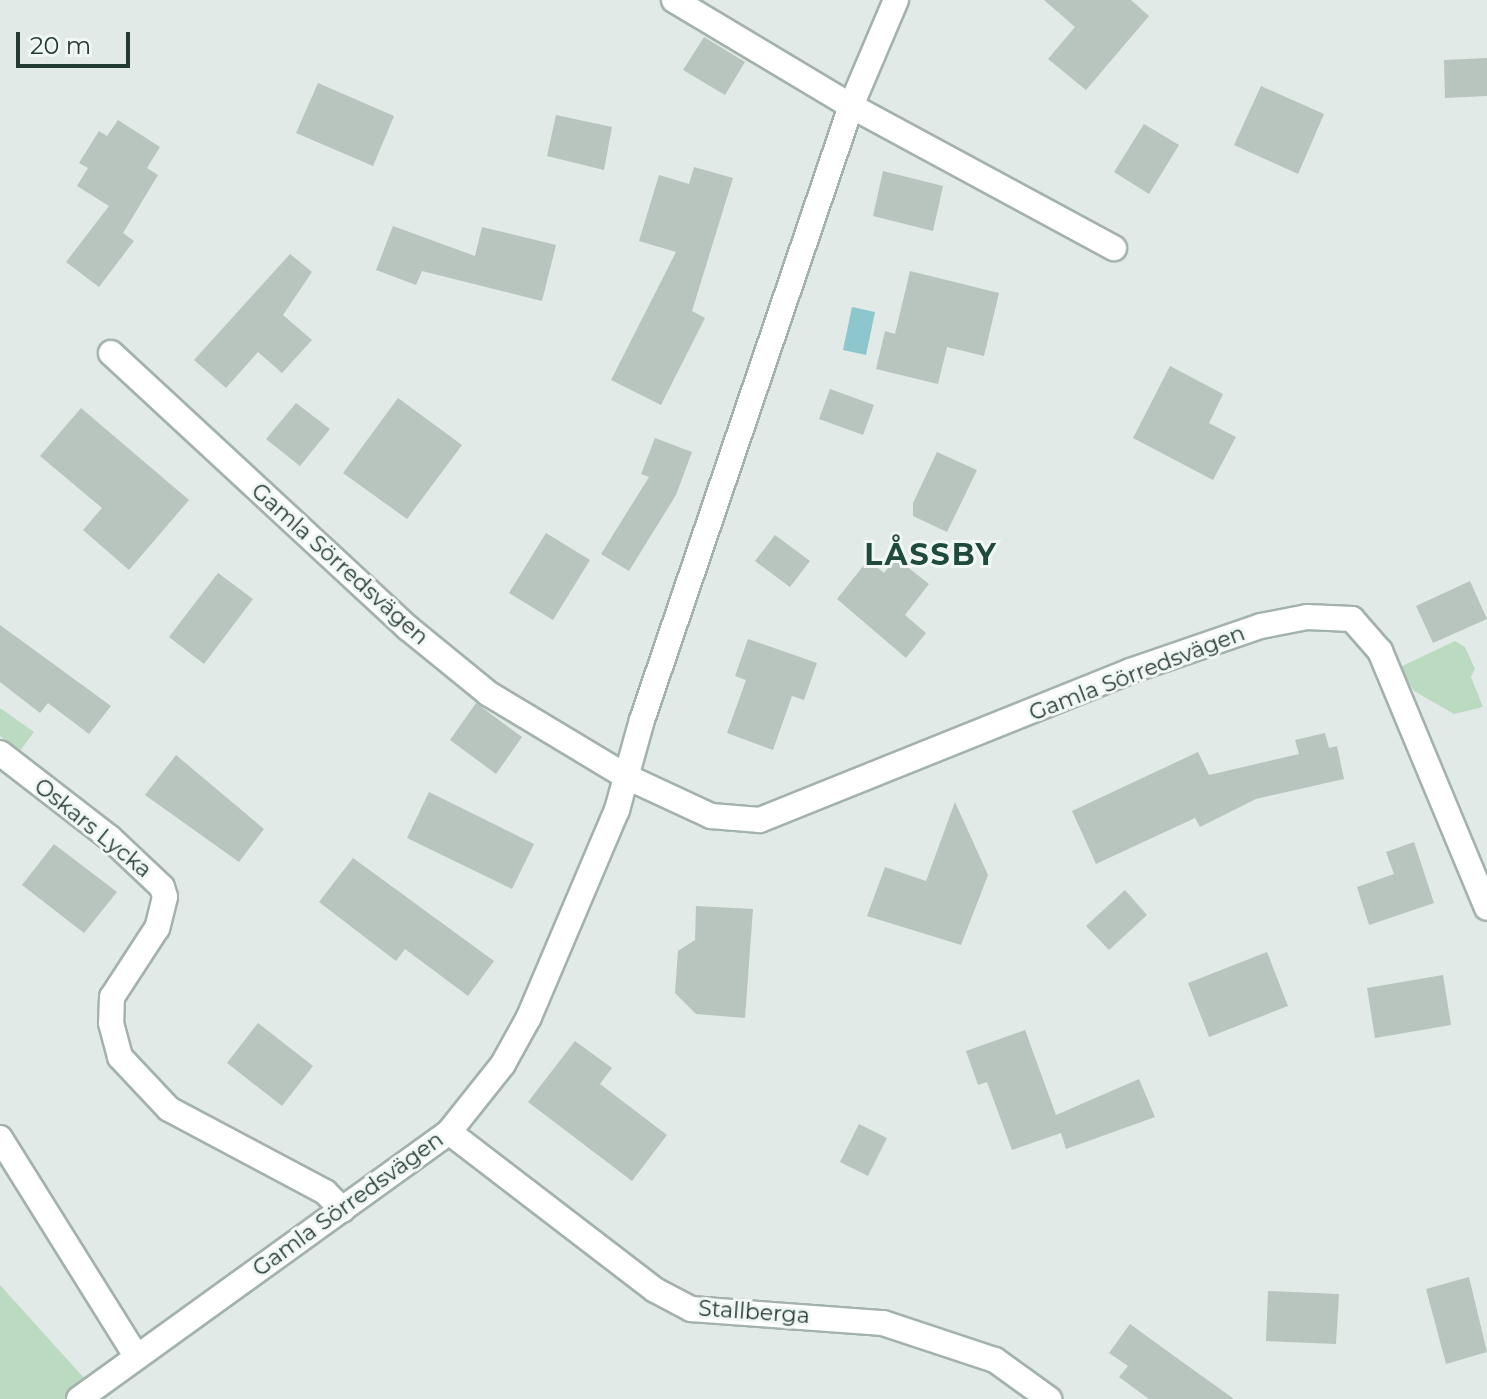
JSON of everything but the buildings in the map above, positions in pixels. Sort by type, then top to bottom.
[{"type":"street","points":[[674,0],[851,106],[1114,248]]},
{"type":"street","name":"Gamla Sörredsvägen","points":[[79,1399],[449,1132],[484,1093],[529,1017],[627,777],[851,106],[896,0]]},
{"type":"street","name":"Gamla Sörredsvägen","points":[[111,353],[423,641],[527,719],[627,777],[711,816],[760,820],[1130,671],[1261,626],[1344,616],[1360,624],[1380,651],[1487,908]]},
{"type":"street","name":"Oskars Lycka","points":[[0,753],[110,838],[162,887],[165,897],[157,928],[112,997],[111,1023],[120,1057],[169,1109],[325,1192],[343,1210]]},
{"type":"street","name":"Stallberga","points":[[449,1132],[655,1290],[691,1309],[883,1323],[995,1360],[1049,1399]]},
{"type":"street","points":[[0,1138],[137,1357]]},
{"type":"green space","points":[[1455,641],[1465,647],[1475,669],[1471,677],[1483,707],[1454,714],[1414,691],[1400,667]]},
{"type":"green space","points":[[0,708],[34,732],[20,751],[0,736]]},
{"type":"green space","points":[[0,1285],[103,1399],[0,1399]]},
{"type":"water","points":[[852,307],[875,312],[866,355],[843,350]]},
{"type":"district","name":"LÅSSBY","points":[[931,555]]}]
